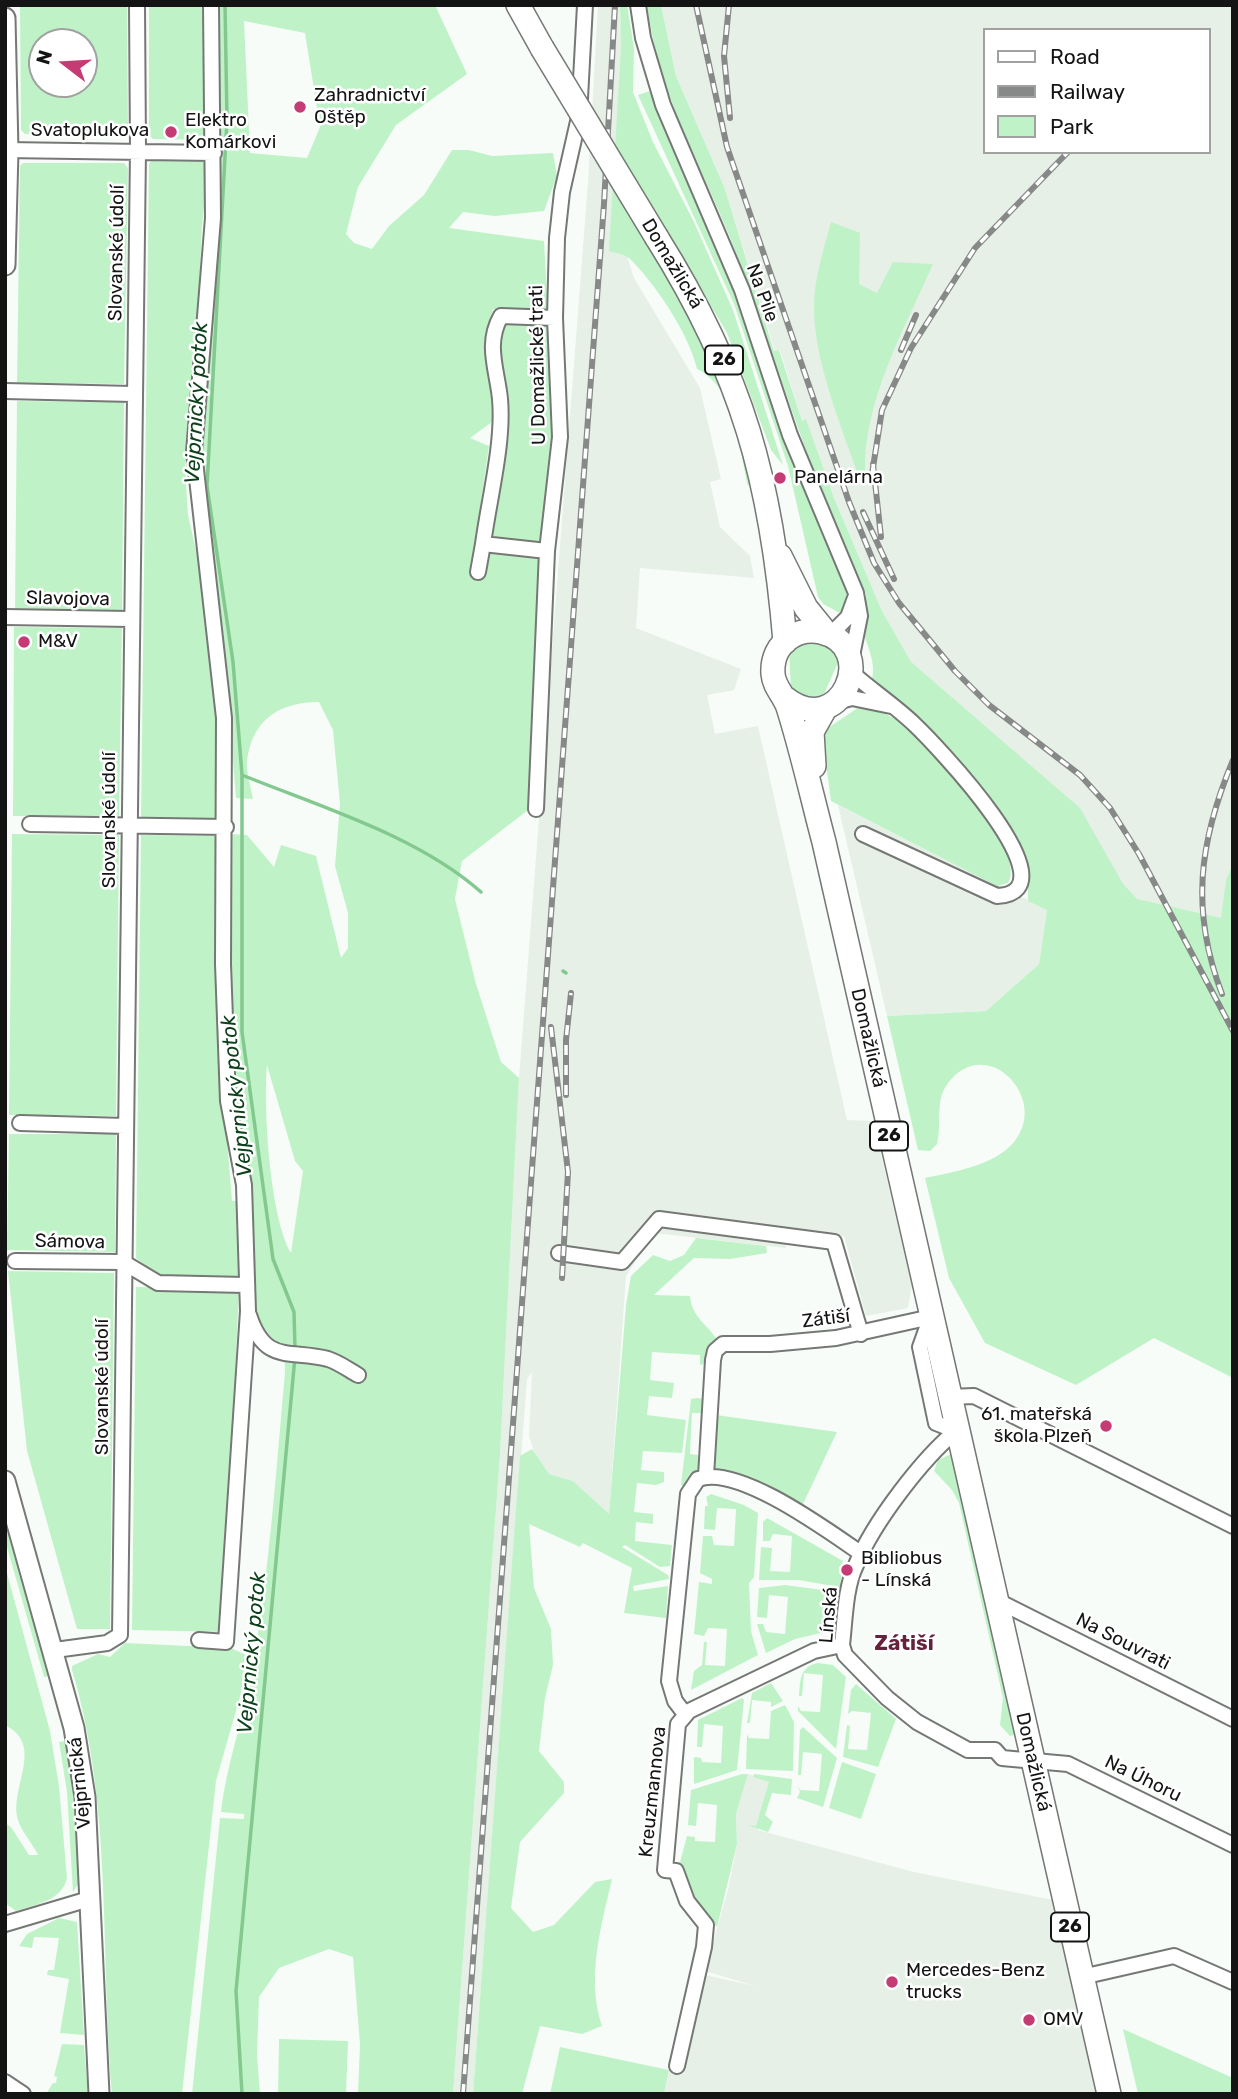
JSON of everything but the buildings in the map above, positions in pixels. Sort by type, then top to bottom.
[{"type":"main road","name":"Domažlická","points":[[518,5],[705,320],[733,381],[763,479],[775,544],[785,642],[775,656],[773,673],[777,687],[785,698],[824,842],[1109,2094]]},
{"type":"main road","points":[[5,18],[5,265]]},
{"type":"main road","name":"Domažlická","points":[[775,544],[806,608],[829,634],[844,646],[851,667],[846,690],[816,720],[811,741],[824,842]]},
{"type":"main road","points":[[785,642],[809,631],[829,634]]},
{"type":"main road","points":[[785,698],[808,709],[830,705]]},
{"type":"main road","name":"Vejprnická","points":[[5,1481],[55,1650],[74,1728],[85,1797],[99,2094]]},
{"type":"street","name":"Slovanské údolí","points":[[55,1650],[107,1643],[120,1635],[130,619],[138,149],[137,5]]},
{"type":"street","points":[[199,1640],[226,1642],[247,1311],[244,1185],[228,1101],[223,964],[226,827],[222,694],[194,452],[213,224],[211,5]]},
{"type":"street","name":"U Domažlické trati","points":[[536,809],[547,551],[560,437],[555,318],[557,238],[562,192],[579,117],[585,5]]},
{"type":"street","name":"Na Pile","points":[[638,5],[646,50],[663,105],[742,290],[790,435],[856,593],[860,617],[851,667]]},
{"type":"street","name":"Svatoplukova","points":[[7,151],[138,149],[214,153]]},
{"type":"street","points":[[478,572],[501,416],[500,397],[491,359],[495,327],[502,316],[555,318]]},
{"type":"street","points":[[5,391],[134,394]]},
{"type":"street","points":[[483,544],[547,551]]},
{"type":"street","points":[[829,634],[848,617],[856,593]]},
{"type":"street","name":"Slavojova","points":[[5,617],[130,619]]},
{"type":"street","points":[[851,667],[916,726],[1004,829],[1015,845],[1021,865],[1019,886],[1009,895],[997,896],[863,834]]},
{"type":"street","points":[[830,705],[852,698],[893,706]]},
{"type":"street","points":[[30,824],[130,828],[226,827]]},
{"type":"street","points":[[20,1123],[125,1126]]},
{"type":"street","points":[[559,1253],[622,1262],[659,1219],[834,1242],[861,1334]]},
{"type":"street","name":"Sámova","points":[[15,1261],[123,1262],[158,1283],[245,1284]]},
{"type":"street","points":[[247,1311],[252,1325],[267,1345],[286,1355],[330,1359],[358,1375]]},
{"type":"street","points":[[931,1317],[920,1347],[929,1400],[936,1423],[956,1431]]},
{"type":"street","name":"Zátiší","points":[[706,1476],[713,1360],[715,1351],[723,1344],[770,1344],[861,1334],[931,1317]]},
{"type":"street","points":[[949,1397],[974,1396],[1233,1525]]},
{"type":"street","name":"Línská","points":[[956,1431],[921,1468],[862,1553],[852,1578],[842,1645],[850,1663],[902,1711],[937,1734],[968,1750],[995,1750],[1002,1758],[1032,1760]]},
{"type":"street","points":[[706,1476],[717,1477],[772,1496],[862,1553]]},
{"type":"street","name":"Kreuzmannova","points":[[685,1713],[676,1701],[669,1681],[688,1494],[698,1479],[706,1476]]},
{"type":"street","name":"Na Souvrati","points":[[996,1600],[1233,1719]]},
{"type":"street","name":"Kreuzmannova","points":[[677,2066],[704,1947],[706,1925],[687,1901],[676,1871],[665,1870],[676,1733],[685,1713],[814,1651],[842,1645]]},
{"type":"street","name":"Na Úhoru","points":[[1032,1760],[1074,1767],[1233,1845]]},
{"type":"street","points":[[5,1925],[89,1899]]},
{"type":"street","points":[[1082,1977],[1174,1956],[1233,1982]]},
{"type":"street","points":[[5,2082],[23,2094]]},
{"type":"shaded area","points":[[598,5],[620,5],[627,256],[634,278],[700,388],[721,479],[710,482],[720,527],[750,556],[754,578],[640,568],[636,628],[741,669],[734,690],[707,695],[715,734],[758,726],[847,1120],[873,1121],[912,1285],[908,1308],[866,1316],[844,1236],[789,1227],[786,1248],[654,1233],[626,1276],[609,1515],[573,1481],[549,1474],[537,1461],[529,1436],[532,1372],[527,1379],[473,2094],[453,2094],[500,1455],[519,1078],[588,182]]},
{"type":"shaded area","points":[[661,5],[1233,5],[1233,1100],[1047,910],[1039,964],[986,1011],[887,1016],[838,805],[1036,904],[1035,857],[910,662],[882,611],[834,498],[806,420],[802,421],[780,350],[775,351],[725,189],[676,76]]},
{"type":"shaded area","points":[[748,1774],[772,1781],[758,1830],[914,1872],[1053,1900],[1099,2094],[664,2094],[691,1972],[755,1986],[705,1971],[729,1886],[737,1844],[736,1814]]},
{"type":"green space","points":[[20,5],[127,5],[128,131],[124,135],[25,134],[21,130]]},
{"type":"green space","points":[[149,5],[201,5],[209,58],[211,140],[153,139],[149,135]]},
{"type":"green space","points":[[216,5],[435,5],[467,74],[396,125],[358,187],[346,234],[354,243],[372,249],[389,226],[424,195],[452,150],[469,150],[492,156],[553,153],[557,176],[544,211],[495,216],[463,212],[449,228],[544,241],[548,313],[493,309],[489,338],[496,419],[470,438],[489,446],[471,572],[483,575],[489,552],[540,557],[528,810],[462,861],[455,899],[476,984],[501,1062],[519,1078],[500,1455],[453,2094],[358,2094],[360,2044],[353,1957],[329,1949],[279,1968],[259,1997],[257,2055],[260,2094],[192,2094],[220,1818],[244,1819],[244,1814],[221,1812],[227,1776],[249,1689],[258,1634],[272,1522],[285,1372],[284,1348],[262,1329],[252,1303],[248,1190],[237,1102],[229,960],[230,834],[247,835],[274,867],[281,845],[316,856],[341,958],[348,948],[348,913],[335,866],[340,804],[333,730],[319,702],[292,705],[270,716],[261,724],[250,747],[247,761],[253,799],[236,798],[221,617],[200,456],[221,139]],"holes":[[[244,21],[305,33],[320,127],[307,158],[250,153]],[[267,1065],[295,1161],[303,1171],[291,1253],[284,1236],[273,1189],[267,1134]]]},
{"type":"green space","points":[[620,5],[627,5],[634,48],[633,92],[653,142],[694,222],[733,310],[783,465],[771,450],[727,333],[667,231],[679,294],[726,391],[751,481],[748,486],[734,420],[720,390],[710,378],[697,369],[679,325],[649,281],[629,258],[609,251],[621,48]]},
{"type":"green space","points":[[647,5],[661,5],[676,76],[725,189],[774,351],[779,350],[802,421],[806,419],[834,498],[882,611],[911,662],[1080,808],[1123,884],[1137,899],[1221,918],[1226,880],[1233,864],[1233,1378],[1154,1338],[1076,1385],[985,1343],[949,1278],[925,1178],[972,1167],[1006,1150],[1014,1142],[1023,1125],[1024,1107],[1019,1090],[1008,1076],[994,1068],[978,1065],[961,1071],[946,1086],[943,1093],[937,1144],[930,1151],[918,1150],[887,1016],[986,1011],[1039,964],[1047,910],[1028,901],[1028,863],[1007,821],[909,708],[872,679],[872,662],[864,631],[866,594],[811,463],[731,240],[670,98]]},
{"type":"green space","points":[[650,91],[736,297],[774,413],[846,586],[847,603],[842,614],[823,604],[818,597],[788,466],[734,304],[638,95]]},
{"type":"green space","points":[[152,160],[209,161],[202,226],[195,374],[185,469],[188,515],[205,590],[218,675],[221,818],[141,818],[149,164]]},
{"type":"green space","points":[[23,163],[124,163],[128,168],[124,384],[17,383],[20,166]]},
{"type":"green space","points":[[831,222],[860,233],[859,284],[877,293],[893,262],[933,264],[878,392],[866,446],[865,473],[857,472],[834,406],[816,335],[815,290]]},
{"type":"green space","points":[[506,321],[545,322],[552,327],[555,435],[542,541],[536,545],[490,538],[498,330]]},
{"type":"green space","points":[[17,401],[124,402],[122,610],[15,609]]},
{"type":"green space","points":[[14,627],[122,628],[119,817],[13,816]]},
{"type":"green space","points":[[802,641],[825,642],[841,656],[820,703],[815,703],[791,689],[789,649]]},
{"type":"green space","points":[[862,705],[894,718],[905,726],[957,779],[993,827],[1005,849],[1011,868],[1008,883],[997,886],[831,801],[823,741],[825,730]]},
{"type":"green space","points":[[12,834],[119,835],[116,1116],[9,1115]]},
{"type":"green space","points":[[141,835],[220,836],[224,1102],[232,1201],[239,1201],[240,1281],[164,1280],[136,1258]]},
{"type":"green space","points":[[9,1134],[116,1134],[115,1252],[7,1250]]},
{"type":"green space","points":[[696,1238],[766,1246],[767,1253],[730,1259],[694,1258],[654,1295],[690,1296],[697,1315],[717,1340],[708,1349],[703,1365],[700,1364],[700,1355],[652,1352],[650,1380],[674,1383],[672,1398],[649,1396],[647,1415],[686,1420],[682,1453],[643,1451],[641,1470],[664,1472],[664,1482],[656,1485],[637,1483],[634,1512],[653,1514],[653,1524],[636,1522],[635,1541],[672,1545],[670,1566],[660,1567],[625,1545],[622,1547],[668,1575],[669,1579],[633,1586],[634,1591],[668,1586],[666,1618],[624,1613],[632,1568],[583,1543],[580,1547],[529,1524],[534,1588],[551,1629],[553,1665],[545,1698],[539,1751],[564,1782],[564,1793],[520,1842],[511,1908],[533,1932],[554,1925],[595,1882],[612,1879],[595,1971],[597,2008],[602,2026],[582,2034],[540,2026],[522,2094],[473,2094],[520,1456],[532,1449],[549,1474],[573,1481],[609,1514],[626,1305],[631,1276],[653,1255],[670,1261],[684,1255]]},
{"type":"green space","points":[[8,1271],[114,1273],[110,1629],[77,1629],[27,1451]]},
{"type":"green space","points":[[136,1287],[239,1288],[224,1632],[132,1630]]},
{"type":"green space","points":[[691,1399],[707,1399],[701,1413],[692,1413],[690,1454],[698,1455],[698,1470],[685,1487],[681,1485]]},
{"type":"green space","points":[[716,1415],[837,1432],[803,1504],[805,1507],[729,1476],[730,1472],[721,1469],[720,1472],[714,1471],[711,1466]]},
{"type":"green space","points":[[955,1455],[1018,1734],[1010,1736],[1000,1725],[1003,1698],[959,1503],[952,1490],[934,1471],[938,1460]]},
{"type":"green space","points":[[711,1494],[744,1505],[758,1513],[754,1577],[749,1583],[751,1631],[758,1655],[691,1690],[694,1671],[702,1665],[704,1642],[707,1642],[705,1665],[725,1666],[727,1629],[708,1628],[704,1636],[694,1634],[699,1582],[712,1584],[712,1579],[700,1573],[703,1536],[712,1536],[714,1545],[734,1546],[736,1509],[717,1508],[715,1530],[704,1529],[705,1506],[708,1506],[706,1497]]},
{"type":"green space","points":[[5,1511],[54,1675],[44,1677],[5,1540]]},
{"type":"green space","points":[[767,1518],[843,1561],[840,1587],[798,1580],[759,1580],[761,1547],[772,1548],[770,1571],[790,1572],[792,1536],[773,1534],[770,1541],[763,1541],[763,1522]]},
{"type":"green space","points":[[5,1566],[50,1731],[59,1786],[67,1878],[60,1892],[54,1897],[16,1911],[5,1903],[5,1823],[11,1827],[29,1855],[38,1855],[17,1816],[25,1754],[23,1743],[17,1733],[5,1725]]},
{"type":"green space","points":[[785,1585],[838,1592],[834,1630],[795,1639],[766,1653],[757,1624],[763,1624],[766,1632],[785,1634],[788,1597],[769,1595],[767,1618],[757,1617],[759,1588]]},
{"type":"green space","points":[[125,1643],[231,1648],[246,1655],[241,1693],[216,1781],[182,2094],[112,2094],[100,1827],[85,1722],[72,1666],[98,1654],[110,1657]]},
{"type":"green space","points":[[818,1663],[833,1665],[846,1677],[836,1749],[798,1711],[798,1706],[801,1711],[820,1712],[823,1675],[804,1673],[802,1696],[799,1696],[804,1671]]},
{"type":"green space","points":[[771,1683],[783,1701],[771,1707],[771,1702],[752,1700],[750,1723],[747,1723],[752,1693]]},
{"type":"green space","points":[[856,1684],[896,1719],[878,1767],[843,1757],[847,1725],[850,1726],[848,1749],[867,1750],[871,1713],[852,1711],[848,1714],[851,1690]]},
{"type":"green space","points":[[742,1698],[744,1700],[737,1770],[694,1784],[694,1757],[701,1758],[702,1762],[721,1763],[723,1726],[704,1724],[702,1747],[697,1747],[698,1720]]},
{"type":"green space","points":[[785,1705],[794,1722],[793,1771],[746,1769],[747,1734],[749,1738],[769,1739],[771,1711]]},
{"type":"green space","points":[[803,1727],[837,1758],[823,1807],[797,1798],[800,1792],[797,1785],[800,1790],[819,1791],[822,1754],[803,1752],[801,1775],[798,1775],[800,1730]]},
{"type":"green space","points":[[65,1741],[75,1770],[80,1881],[73,1892],[67,1792],[59,1742]]},
{"type":"green space","points":[[842,1762],[876,1774],[861,1819],[829,1808]]},
{"type":"green space","points":[[748,1774],[736,1814],[737,1844],[717,1927],[690,1894],[678,1870],[687,1836],[695,1837],[695,1841],[715,1842],[717,1805],[698,1803],[696,1826],[688,1825],[691,1790]]},
{"type":"green space","points":[[754,1774],[792,1779],[791,1795],[772,1793],[765,1815],[773,1822],[768,1832],[747,1825],[756,1826],[769,1782],[753,1777]]},
{"type":"green space","points":[[59,1918],[77,1922],[84,2035],[60,2033],[69,1979],[47,1975],[48,1970],[54,1970],[59,1938],[34,1937],[32,1948],[19,1946],[27,1934]]},
{"type":"green space","points":[[1123,2029],[1233,2078],[1233,2094],[1138,2094]]},
{"type":"green space","points":[[279,2039],[348,2041],[346,2094],[278,2094]]},
{"type":"green space","points":[[62,2044],[84,2045],[88,2094],[46,2094],[53,2083],[56,2083],[57,2077],[54,2076]]},
{"type":"green space","points":[[560,2047],[669,2070],[664,2094],[550,2094]]},
{"type":"waterway","name":"Vejprnický potok","points":[[225,5],[227,120],[207,486],[233,662],[242,775],[242,1032],[273,1259],[294,1312],[295,1349]]},
{"type":"waterway","points":[[242,775],[336,811],[399,839],[456,872],[481,892]]},
{"type":"waterway","name":"Vejprnický potok","points":[[242,2094],[236,1991],[295,1357]]},
{"type":"railway","points":[[463,2094],[604,204],[615,5]]},
{"type":"railway","points":[[696,5],[727,147],[849,502],[874,563],[899,603],[955,671],[989,705],[1080,775],[1110,808],[1139,854],[1233,1031]]},
{"type":"railway","points":[[729,5],[724,56],[730,118]]},
{"type":"railway","points":[[872,474],[882,410],[911,348],[975,248],[1066,154]]},
{"type":"railway","points":[[901,350],[916,315]]},
{"type":"railway","points":[[873,464],[881,537]]},
{"type":"railway","points":[[863,512],[894,579]]},
{"type":"railway","points":[[1222,994],[1205,934],[1203,876],[1212,819],[1233,760]]},
{"type":"railway","points":[[566,1095],[566,1040],[571,993]]},
{"type":"railway","points":[[551,1027],[568,1172],[562,1278]]},
{"type":"place","name":"Zahradnictví Oštěp","points":[[300,107]]},
{"type":"place","name":"Elektro Komárkovi","points":[[171,132]]},
{"type":"place","name":"Panelárna","points":[[780,478]]},
{"type":"place","name":"M&V","points":[[24,642]]},
{"type":"place","name":"61. mateřská škola Plzeň","points":[[1106,1426]]},
{"type":"place","name":"Bibliobus - Línská","points":[[847,1570]]},
{"type":"place","name":"Mercedes-Benz trucks","points":[[892,1982]]},
{"type":"place","name":"OMV","points":[[1029,2020]]},
{"type":"district","name":"Zátiší","points":[[904,1644]]}]
